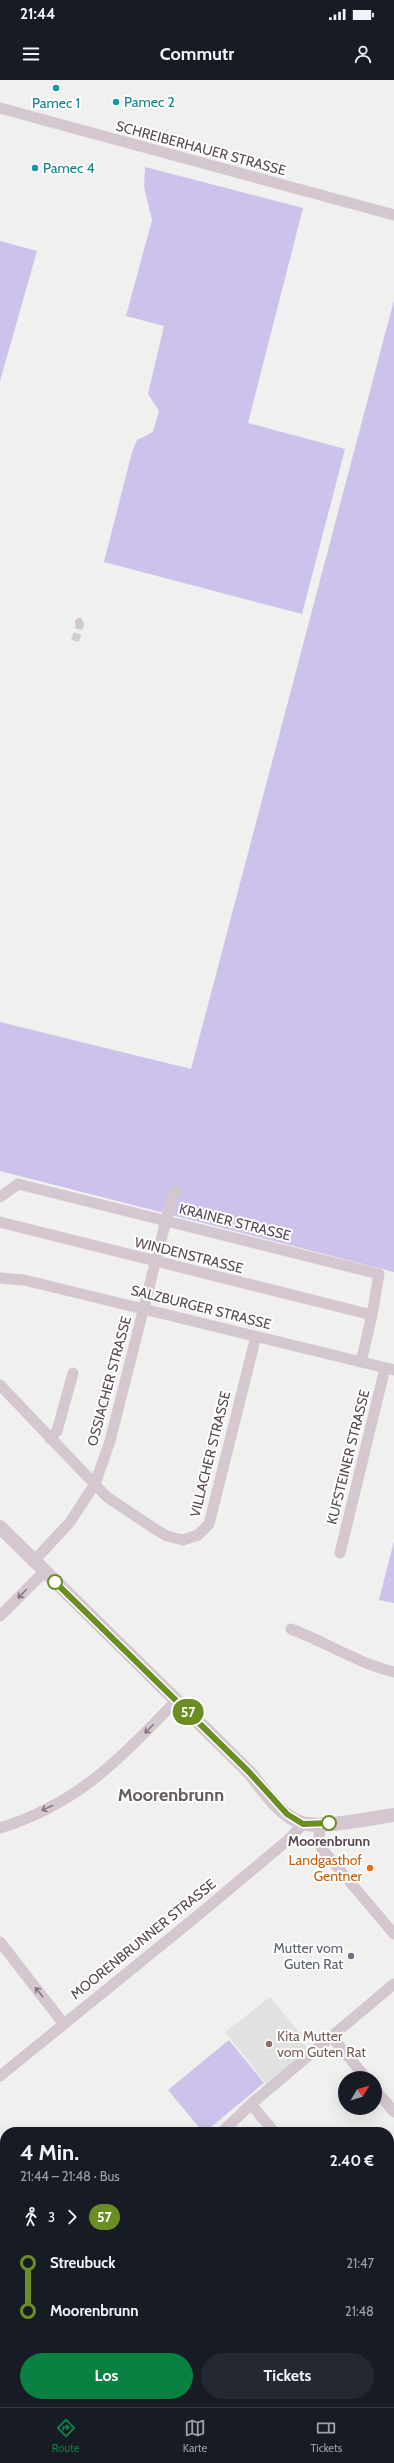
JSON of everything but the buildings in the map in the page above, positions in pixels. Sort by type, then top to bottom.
[{"type":"street","name":"SCHREIBERHAUER STRASSE","points":[[0,108],[394,215]]},
{"type":"street","name":"KRAINER STRASSE","points":[[0,1197],[18,1184],[379,1274],[372,1315],[361,1362]]},
{"type":"street","name":"OSSIACHER STRASSE","points":[[34,1561],[70,1522],[94,1484],[110,1441],[172,1197],[176,1191]]},
{"type":"street","name":"WINDENSTRASSE","points":[[0,1222],[155,1262],[372,1315]]},
{"type":"street","name":"SALZBURGER STRASSE","points":[[0,1278],[24,1280],[389,1369]]},
{"type":"street","name":"VILLACHER STRASSE","points":[[0,1385],[107,1497],[167,1536],[183,1540],[205,1530],[209,1524],[256,1336]]},
{"type":"street","name":"KUFSTEINER STRASSE","points":[[340,1553],[389,1369]]},
{"type":"street","points":[[50,1439],[57,1431],[72,1373]]},
{"type":"street","points":[[0,1527],[249,1772],[282,1809],[303,1824],[320,1824],[394,1815]]},
{"type":"street","points":[[0,1616],[45,1571]]},
{"type":"street","points":[[291,1629],[320,1640],[360,1662],[394,1672]]},
{"type":"street","points":[[0,1828],[65,1800],[85,1787],[116,1762],[176,1701]]},
{"type":"street","name":"MOORENBRUNNER STRASSE","points":[[0,2076],[63,2023],[196,1917],[288,1840],[303,1824]]},
{"type":"street","points":[[320,1824],[319,1838],[322,1849],[394,1934]]},
{"type":"street","points":[[0,1942],[63,2023]]},
{"type":"street","points":[[227,2127],[251,2104],[332,2038],[394,1984]]},
{"type":"street","points":[[332,2038],[360,2071]]},
{"type":"street","points":[[382,2097],[394,2112]]},
{"type":"street","points":[[251,2104],[270,2127]]},
{"type":"shaded area","points":[[145,167],[303,208],[248,423],[345,449],[302,614],[104,562],[132,452],[137,440],[153,432],[159,411],[148,394],[164,326],[126,316],[152,220],[144,187]]},
{"type":"shaded area","points":[[0,241],[37,251],[0,381]]},
{"type":"shaded area","points":[[394,300],[394,1272],[0,1171],[0,1022],[191,1069]]},
{"type":"shaded area","points":[[394,1541],[394,1603],[379,1600]]},
{"type":"shaded area","name":"Kita Mutter vom Guten Rat","points":[[270,1997],[303,2037],[300,2039],[309,2051],[267,2085],[225,2032]]},
{"type":"shaded area","points":[[229,2040],[264,2083],[211,2127],[199,2127],[168,2090]]},
{"type":"tunnel","points":[[75,641],[80,624]]},
{"type":"bus line","name":"57","points":[[55,1582],[249,1772],[268,1795],[287,1814],[303,1824],[312,1825],[329,1823]]},
{"type":"place","name":"Pamec 1","points":[[56,88]]},
{"type":"place","name":"Pamec 2","points":[[116,102]]},
{"type":"place","name":"Pamec 4","points":[[35,168]]},
{"type":"place","name":"Moorenbrunn","points":[[329,1823]]},
{"type":"place","name":"Landgasthof Gentner","points":[[370,1868]]},
{"type":"place","name":"Mutter vom Guten Rat","points":[[351,1956]]},
{"type":"place","name":"Kita Mutter vom Guten Rat","points":[[269,2044]]},
{"type":"district","name":"Moorenbrunn","points":[[171,1795]]}]
